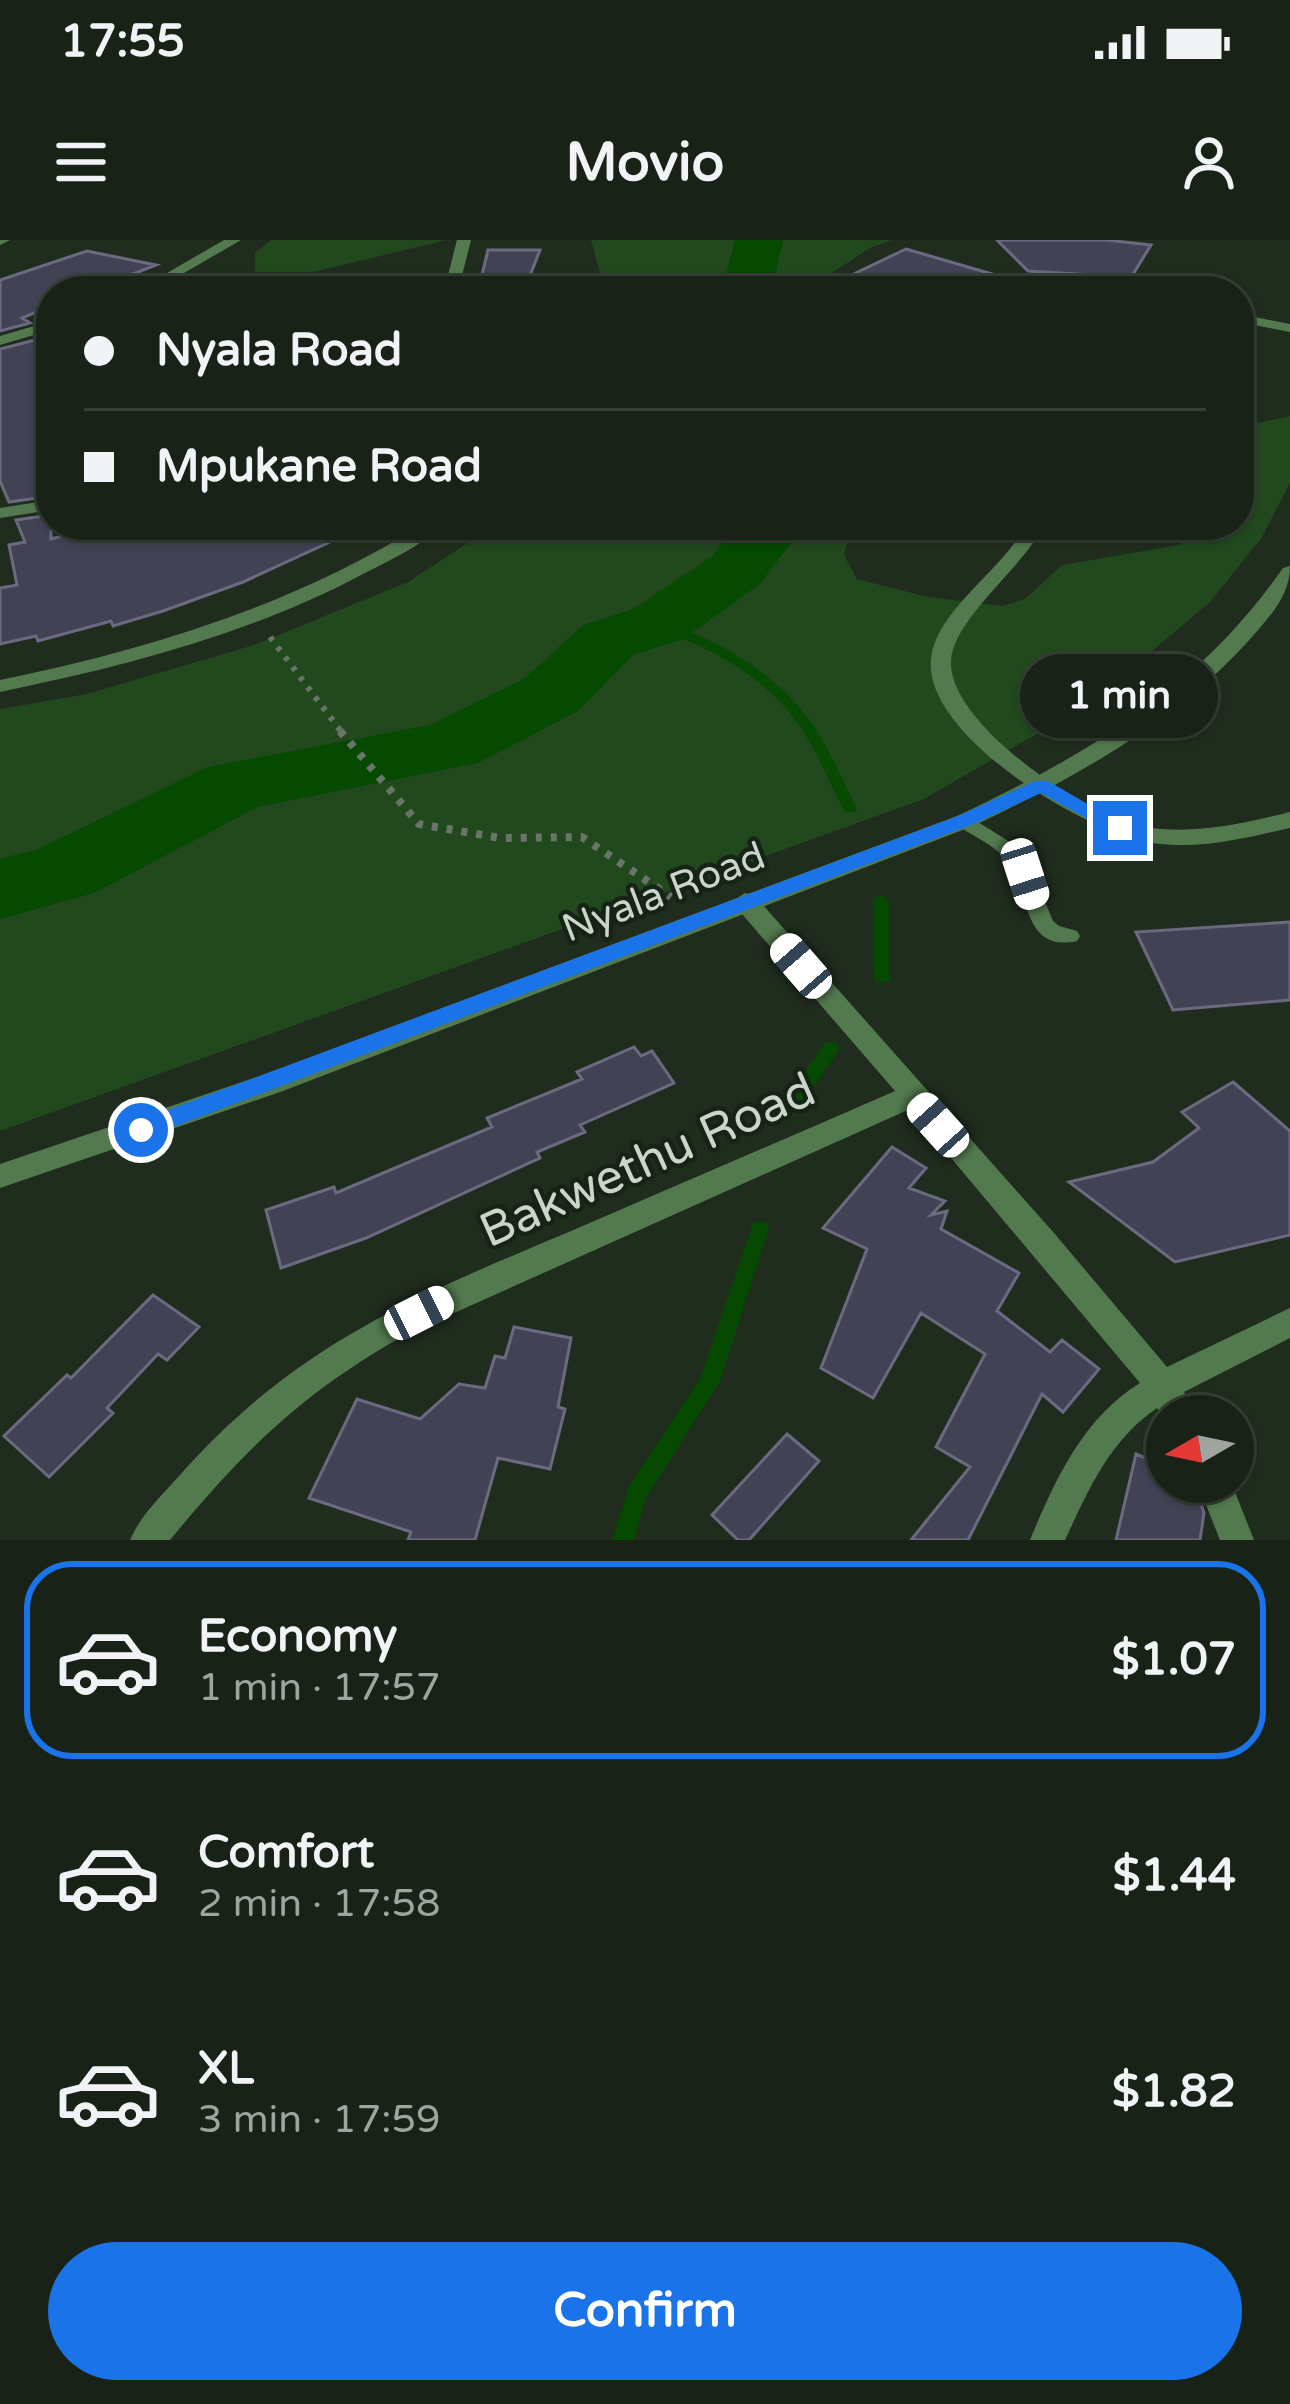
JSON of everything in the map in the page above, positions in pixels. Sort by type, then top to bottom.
[{"type":"street","points":[[169,276],[233,240]]},
{"type":"street","points":[[455,276],[464,240]]},
{"type":"street","points":[[1254,320],[1290,328]]},
{"type":"street","points":[[0,341],[36,330]]},
{"type":"street","points":[[0,513],[36,507]]},
{"type":"street","points":[[0,686],[129,656],[254,616],[376,561],[410,540]]},
{"type":"street","points":[[1024,540],[953,632],[940,657],[940,677],[959,712],[1042,785],[1120,828],[1149,835],[1211,836],[1290,820]]},
{"type":"street","name":"Nyala Road","points":[[0,1176],[273,1083],[965,820],[1042,785],[1184,690],[1225,655],[1290,572]]},
{"type":"street","points":[[745,902],[1167,1395]]},
{"type":"street","name":"Bakwethu Road","points":[[147,1540],[219,1454],[254,1421],[301,1382],[382,1332],[457,1294],[912,1096]]},
{"type":"street","points":[[1183,1395],[1290,1322]]},
{"type":"street","points":[[1047,1540],[1106,1431],[1146,1414]]},
{"type":"street","points":[[1222,1503],[1237,1540]]},
{"type":"lane","points":[[965,820],[1016,855],[1044,925],[1053,933],[1070,936]]},
{"type":"path","points":[[254,616],[354,749],[418,824],[500,838],[582,837],[671,897]]},
{"type":"green space","points":[[271,240],[447,240],[313,272],[255,272],[255,253]]},
{"type":"green space","points":[[591,240],[892,240],[870,248],[827,276],[601,276]]},
{"type":"green space","points":[[1290,416],[1290,483],[1262,537],[1210,602],[1092,702],[924,799],[0,1131],[0,709],[87,694],[254,645],[408,582],[472,540],[848,540],[844,555],[857,579],[928,597],[1003,606],[1025,599],[1062,565],[1179,545],[1184,540],[1254,540],[1254,424]]},
{"type":"building","points":[[997,240],[1151,245],[1132,276],[1028,271]]},
{"type":"building","points":[[906,249],[999,276],[849,276]]},
{"type":"building","points":[[488,250],[540,250],[530,276],[482,276]]},
{"type":"building","points":[[87,251],[156,265],[128,276],[36,276],[36,312],[22,318],[30,323],[0,331],[0,280]]},
{"type":"building","points":[[36,340],[36,498],[9,502],[0,481],[0,349]]},
{"type":"building","points":[[36,517],[36,540],[334,540],[243,582],[163,611],[113,626],[111,621],[38,641],[36,636],[0,644],[0,588],[17,585],[9,545],[25,542],[16,520]]},
{"type":"building","points":[[1290,922],[1290,1000],[1173,1010],[1136,932]]},
{"type":"building","points":[[634,1047],[641,1056],[652,1051],[674,1083],[580,1125],[585,1132],[537,1152],[540,1158],[366,1238],[281,1268],[266,1210],[334,1187],[336,1193],[492,1127],[487,1118],[582,1079],[577,1072]]},
{"type":"building","points":[[1233,1082],[1290,1131],[1290,1235],[1175,1262],[1069,1182],[1153,1162],[1199,1128],[1182,1112]]},
{"type":"building","points":[[892,1147],[926,1168],[909,1188],[945,1201],[931,1215],[947,1211],[941,1229],[1019,1273],[997,1311],[1050,1352],[1062,1340],[1099,1369],[1063,1412],[1042,1394],[968,1540],[911,1540],[970,1467],[936,1447],[985,1354],[921,1313],[873,1398],[821,1368],[867,1249],[823,1228]]},
{"type":"building","points":[[153,1295],[199,1327],[167,1360],[158,1354],[107,1408],[113,1413],[49,1477],[4,1436],[67,1375],[71,1378]]},
{"type":"building","points":[[514,1327],[571,1338],[558,1407],[565,1409],[550,1469],[498,1458],[475,1540],[408,1540],[411,1532],[309,1498],[357,1399],[420,1419],[459,1384],[485,1388],[495,1356],[505,1358]]},
{"type":"building","points":[[787,1434],[819,1461],[749,1540],[738,1540],[712,1515]]},
{"type":"building","points":[[1136,1454],[1146,1458],[1146,1503],[1200,1503],[1204,1513],[1200,1540],[1116,1540]]},
{"type":"waterway","points":[[751,276],[759,240]]},
{"type":"waterway","points":[[0,889],[64,872],[236,785],[450,746],[551,695],[608,640],[658,624],[735,571],[761,540]]},
{"type":"waterway","points":[[658,624],[736,660],[771,686],[800,717],[850,809]]},
{"type":"waterway","points":[[881,900],[882,978]]},
{"type":"waterway","points":[[790,1107],[831,1048]]},
{"type":"waterway","points":[[623,1540],[637,1493],[710,1381],[760,1229]]},
{"type":"route","points":[[141,1130],[965,820],[1042,785],[1120,828]]}]
